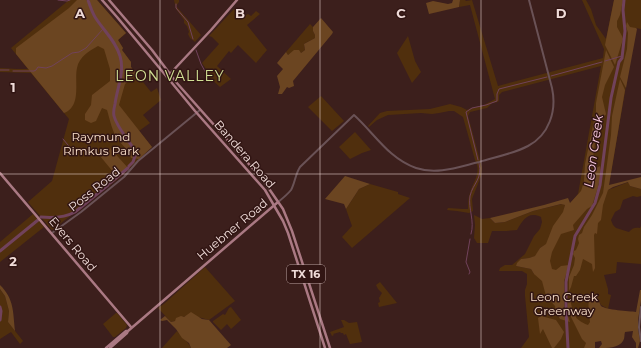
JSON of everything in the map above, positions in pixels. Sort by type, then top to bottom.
[{"type":"main road","name":"Bandera Road","points":[[102,0],[197,113],[257,180],[275,205],[283,221],[293,249],[325,348]]},
{"type":"main road","name":"Bandera Road","points":[[109,0],[137,31],[200,110],[263,180],[278,202],[287,218],[298,248],[330,348]]},
{"type":"main road","points":[[167,77],[237,0]]},
{"type":"main road","points":[[165,67],[176,68]]},
{"type":"main road","points":[[219,138],[223,134]]},
{"type":"main road","name":"Evers Road","points":[[0,172],[131,327]]},
{"type":"main road","name":"Huebner Road","points":[[106,348],[278,202]]},
{"type":"main road","points":[[293,249],[298,248]]},
{"type":"main road","name":"Huebner Road","points":[[110,348],[127,333],[128,330]]},
{"type":"street","name":"Huebner Road","points":[[278,202],[286,196],[291,189],[300,167],[354,115],[398,159],[415,168],[426,170],[438,171],[452,169],[515,152],[530,145],[542,135],[548,126],[552,117],[554,100],[529,0]]},
{"type":"street","name":"Poss Road","points":[[52,233],[119,180],[138,161],[200,110]]},
{"type":"street","points":[[641,307],[639,327],[641,341]]},
{"type":"green space","name":"Raymund Rimkus Park","points":[[69,0],[97,0],[126,33],[118,40],[123,48],[122,50],[131,62],[131,67],[151,92],[157,88],[161,100],[143,115],[150,123],[139,131],[152,147],[119,178],[52,230],[28,202],[52,181],[69,119],[31,73],[0,72],[0,68],[28,69],[11,48]]},
{"type":"green space","points":[[77,0],[86,0],[90,3],[90,0],[97,0],[126,33],[118,40],[123,48],[122,50],[131,62],[131,67],[137,74],[125,84],[119,105],[152,147],[139,159],[131,158],[127,150],[116,137],[107,110],[102,108],[96,121],[91,123],[85,120],[85,114],[91,105],[92,95],[110,81],[110,69],[104,49],[98,46],[88,52],[78,64],[75,99],[70,110],[64,113],[16,54],[16,48],[69,8]]},
{"type":"green space","points":[[174,0],[179,0],[176,6],[201,35],[195,42],[188,34],[189,32],[187,26],[176,9]]},
{"type":"green space","points":[[453,0],[460,0],[459,7],[429,14],[426,3],[433,1],[448,4],[452,3]]},
{"type":"green space","name":"Leon Creek Greenway","points":[[460,0],[472,0],[498,86],[603,58],[604,49],[582,0],[586,0],[591,9],[596,25],[606,39],[614,0],[641,0],[641,29],[636,28],[608,190],[629,182],[630,186],[641,189],[641,196],[633,196],[623,200],[620,209],[615,212],[611,220],[616,228],[629,232],[632,229],[640,228],[641,226],[641,264],[617,262],[616,273],[604,275],[608,294],[611,295],[608,309],[601,305],[593,292],[591,295],[592,326],[589,348],[521,348],[529,337],[525,296],[527,274],[522,271],[499,271],[500,268],[505,265],[512,265],[525,254],[534,236],[540,229],[542,222],[541,217],[536,215],[529,216],[517,230],[492,231],[488,243],[477,243],[474,238],[474,215],[482,219],[490,218],[495,223],[505,222],[533,211],[562,204],[565,205],[564,211],[578,194],[601,66],[502,92],[499,95],[498,102],[492,103],[487,108],[470,112],[468,116],[482,168],[481,176],[472,199],[473,211],[469,213],[447,210],[448,208],[468,209],[469,195],[478,169],[463,117],[454,111],[432,114],[421,113],[388,115],[377,120],[369,127],[368,126],[380,113],[387,111],[430,109],[450,104],[467,110],[484,105],[495,99],[470,5],[459,7]],"holes":[[[545,245],[534,274],[531,269],[516,266],[521,259],[536,256],[540,248]]]},
{"type":"green space","points":[[614,0],[623,0],[620,15],[617,21],[617,27],[623,39],[615,65],[605,45]]},
{"type":"green space","points":[[234,9],[236,10],[236,13],[240,10],[246,15],[248,14],[251,16],[256,11],[260,14],[247,25],[267,50],[256,63],[238,45],[231,53],[229,51],[217,66],[231,79],[220,87],[210,78],[202,63],[219,44],[209,36]]},
{"type":"green space","points":[[321,18],[333,32],[332,34],[293,81],[294,86],[289,88],[287,87],[282,94],[278,94],[280,87],[277,76],[283,69],[277,63],[286,52],[288,55],[294,50],[299,50],[301,53],[305,50],[304,44],[315,38],[313,27]]},
{"type":"green space","points":[[627,22],[630,27],[637,29],[626,88],[620,77],[627,49]]},
{"type":"green space","points":[[310,24],[313,27],[315,38],[304,44],[305,50],[301,53],[294,51],[288,55],[286,52]]},
{"type":"green space","points":[[408,36],[415,61],[421,72],[412,83],[397,53]]},
{"type":"green space","name":"Leon Creek Greenway","points":[[606,50],[614,67],[605,85],[602,97],[606,114],[600,124],[600,131],[595,143],[591,170],[600,166],[601,172],[598,187],[592,206],[587,209],[573,225],[574,230],[561,234],[552,252],[550,261],[552,269],[556,270],[561,266],[569,265],[564,281],[564,315],[568,316],[570,322],[560,319],[556,312],[555,306],[546,296],[542,281],[531,269],[516,266],[521,259],[535,256],[540,248],[546,244],[553,226],[563,212],[565,205],[561,204],[533,211],[505,222],[495,223],[490,218],[568,198],[570,203],[581,191],[584,181],[585,164],[596,111],[596,103]]},
{"type":"green space","points":[[620,79],[625,90],[609,185],[641,177],[641,189],[630,186],[628,182],[608,190],[603,205],[601,220],[598,223],[597,234],[595,233],[594,235],[595,268],[593,272],[592,264],[583,259],[580,270],[576,276],[574,276],[569,291],[569,277],[575,258],[573,254],[579,243],[579,235],[582,233],[603,193],[611,135],[612,116]]},
{"type":"green space","points":[[321,96],[344,121],[332,131],[308,107]]},
{"type":"green space","points":[[355,132],[371,150],[350,159],[339,147]]},
{"type":"green space","points":[[110,148],[129,169],[112,183],[108,178],[114,173],[99,154],[101,153],[106,155]]},
{"type":"green space","points":[[345,176],[370,184],[359,189],[346,209],[344,204],[325,199]]},
{"type":"green space","points":[[370,184],[398,192],[398,194],[410,198],[352,248],[342,237],[352,226],[346,209],[359,189]]},
{"type":"green space","points":[[33,214],[44,227],[0,262],[0,242]]},
{"type":"green space","points":[[205,267],[235,301],[209,320],[190,316],[171,322],[158,308]]},
{"type":"green space","points":[[380,282],[397,303],[379,307],[379,298],[382,293],[376,285]]},
{"type":"green space","points":[[0,285],[8,295],[12,306],[15,331],[8,322],[9,311],[5,296],[0,289]]},
{"type":"green space","points":[[0,289],[5,296],[9,311],[8,322],[23,341],[20,344],[11,332],[0,339]]},
{"type":"green space","points":[[640,290],[641,301],[638,329],[640,341],[638,348],[636,348],[636,343],[632,337],[633,331],[625,332],[624,339],[619,345],[609,348],[599,348],[602,344],[601,341],[595,342],[595,348],[584,348],[586,343],[582,339],[567,309],[568,302],[570,300],[573,312],[579,321],[588,325],[590,322],[589,303],[593,292],[598,298],[601,306],[636,312]]},
{"type":"green space","points":[[231,307],[241,320],[231,329],[227,324],[221,330],[213,321],[223,314],[225,315]]},
{"type":"green space","points":[[191,312],[202,319],[209,320],[231,345],[227,348],[191,348],[189,343],[182,338],[167,320],[160,320],[165,316],[171,322],[175,321],[176,318],[181,316],[184,317]]},
{"type":"green space","points":[[116,313],[127,325],[126,328],[113,337],[103,324]]},
{"type":"green space","points":[[541,316],[556,320],[564,332],[554,348],[552,348],[543,329],[540,334],[538,318]]},
{"type":"green space","points":[[341,320],[349,323],[357,322],[362,342],[350,344],[346,334],[344,335],[340,332],[333,334],[334,335],[332,336],[330,332],[344,327]]},
{"type":"green space","points":[[177,331],[187,341],[191,348],[162,348]]},
{"type":"waterway","points":[[58,0],[70,0]]},
{"type":"waterway","points":[[88,0],[95,17],[112,40],[120,56],[122,68],[114,114],[118,125],[136,153],[133,162],[129,166]]},
{"type":"waterway","name":"Leon Creek","points":[[568,348],[566,282],[575,236],[595,203],[600,185],[611,98],[619,62],[622,58],[625,31],[623,10],[624,0]]},
{"type":"waterway","points":[[176,4],[176,8],[188,22],[193,39]]},
{"type":"waterway","points":[[13,71],[34,71],[38,67],[46,68],[52,66],[72,53],[79,52],[86,48],[103,29]]},
{"type":"waterway","points":[[196,50],[207,75]]},
{"type":"waterway","points":[[605,61],[622,56]]},
{"type":"waterway","points":[[551,76],[602,62]]},
{"type":"waterway","points":[[0,70],[9,70]]},
{"type":"waterway","points":[[478,160],[466,112],[472,108],[497,101],[499,89],[547,77]]},
{"type":"waterway","points":[[63,139],[73,151]]},
{"type":"waterway","points":[[471,234],[472,224],[470,196],[479,177],[479,163]]},
{"type":"waterway","points":[[110,183],[128,168]]},
{"type":"waterway","points":[[41,217],[59,217],[75,212],[108,185]]},
{"type":"waterway","points":[[0,251],[38,220]]},
{"type":"waterway","points":[[469,274],[470,272],[466,262],[470,239]]},
{"type":"waterway","points":[[0,307],[0,320]]},
{"type":"district","name":"LEON VALLEY","points":[[170,76]]}]
